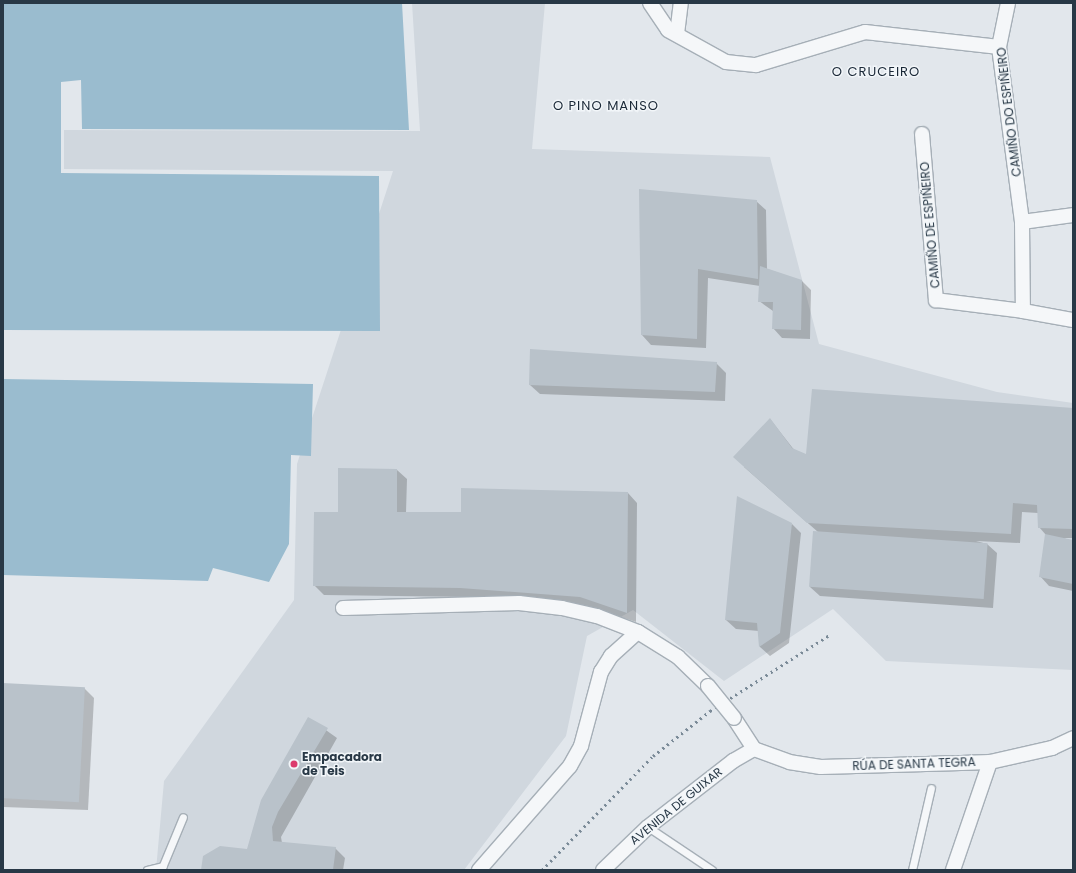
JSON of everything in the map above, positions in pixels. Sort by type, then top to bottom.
[{"type":"street","points":[[650,3],[668,30],[726,62],[756,65],[865,32],[999,47]]},
{"type":"street","points":[[677,34],[681,3]]},
{"type":"street","name":"CAMIÑO DO ESPIÑEIRO","points":[[1008,3],[999,47],[1022,222],[1023,310]]},
{"type":"street","name":"CAMIÑO DE ESPIÑEIRO","points":[[922,134],[936,300],[1023,310]]},
{"type":"street","points":[[1022,222],[1073,215]]},
{"type":"street","points":[[1023,310],[1073,320]]},
{"type":"street","points":[[343,608],[519,603],[597,616],[638,632],[678,657],[708,686],[734,718],[754,749]]},
{"type":"street","points":[[479,870],[570,766],[581,746],[601,672],[611,656],[638,632]]},
{"type":"street","name":"RÚA DE SANTA TEGRA","points":[[754,749],[789,762],[821,767],[990,762],[1052,748],[1073,738]]},
{"type":"street","name":"AVENIDA DE GUIXAR","points":[[602,870],[648,827],[733,761],[754,749]]},
{"type":"street","points":[[953,870],[990,762]]},
{"type":"lane","points":[[912,870],[931,788]]},
{"type":"lane","points":[[147,870],[162,868],[183,817]]},
{"type":"lane","points":[[648,827],[712,870]]},
{"type":"shaded area","points":[[412,3],[545,3],[532,149],[770,157],[819,344],[997,392],[1073,403],[1073,670],[886,661],[833,609],[724,681],[633,610],[587,636],[566,736],[464,870],[156,870],[164,781],[294,600],[297,464],[393,171],[64,169],[64,130],[420,131]]},
{"type":"water","points":[[3,3],[402,3],[409,130],[82,129],[81,80],[61,82],[61,173],[379,176],[380,331],[3,330]]},
{"type":"water","points":[[3,379],[313,384],[311,456],[291,455],[289,544],[269,582],[213,568],[208,581],[3,575]]},
{"type":"building","points":[[639,189],[757,200],[758,279],[698,269],[697,339],[641,335]]},
{"type":"building","points":[[760,266],[802,280],[801,330],[772,329],[773,302],[758,302]]},
{"type":"building","points":[[530,349],[717,362],[715,392],[529,385]]},
{"type":"building","points":[[812,389],[1073,408],[1073,529],[1038,528],[1037,505],[1013,503],[1011,534],[807,523],[733,457],[770,418],[792,448],[806,454]]},
{"type":"building","points":[[338,468],[397,469],[397,512],[461,512],[461,488],[628,492],[627,613],[580,597],[460,588],[313,586],[314,512],[338,512]]},
{"type":"building","points":[[737,496],[792,523],[780,633],[759,647],[757,623],[725,620]]},
{"type":"building","points":[[813,531],[988,543],[984,599],[809,587]]},
{"type":"building","points":[[1045,534],[1073,540],[1073,584],[1039,577]]},
{"type":"building","points":[[3,683],[85,687],[79,802],[3,798]]},
{"type":"building","name":"Empacadora de Teis","points":[[308,717],[328,728],[278,812],[272,827],[273,841],[336,847],[333,870],[201,870],[203,856],[220,846],[247,849],[261,800]]},
{"type":"railway","points":[[542,870],[653,756],[710,711],[831,634]]},
{"type":"place","name":"Empacadora de Teis","points":[[294,764]]},
{"type":"district","name":"O CRUCEIRO","points":[[876,72]]},
{"type":"district","name":"O PINO MANSO","points":[[606,106]]}]
